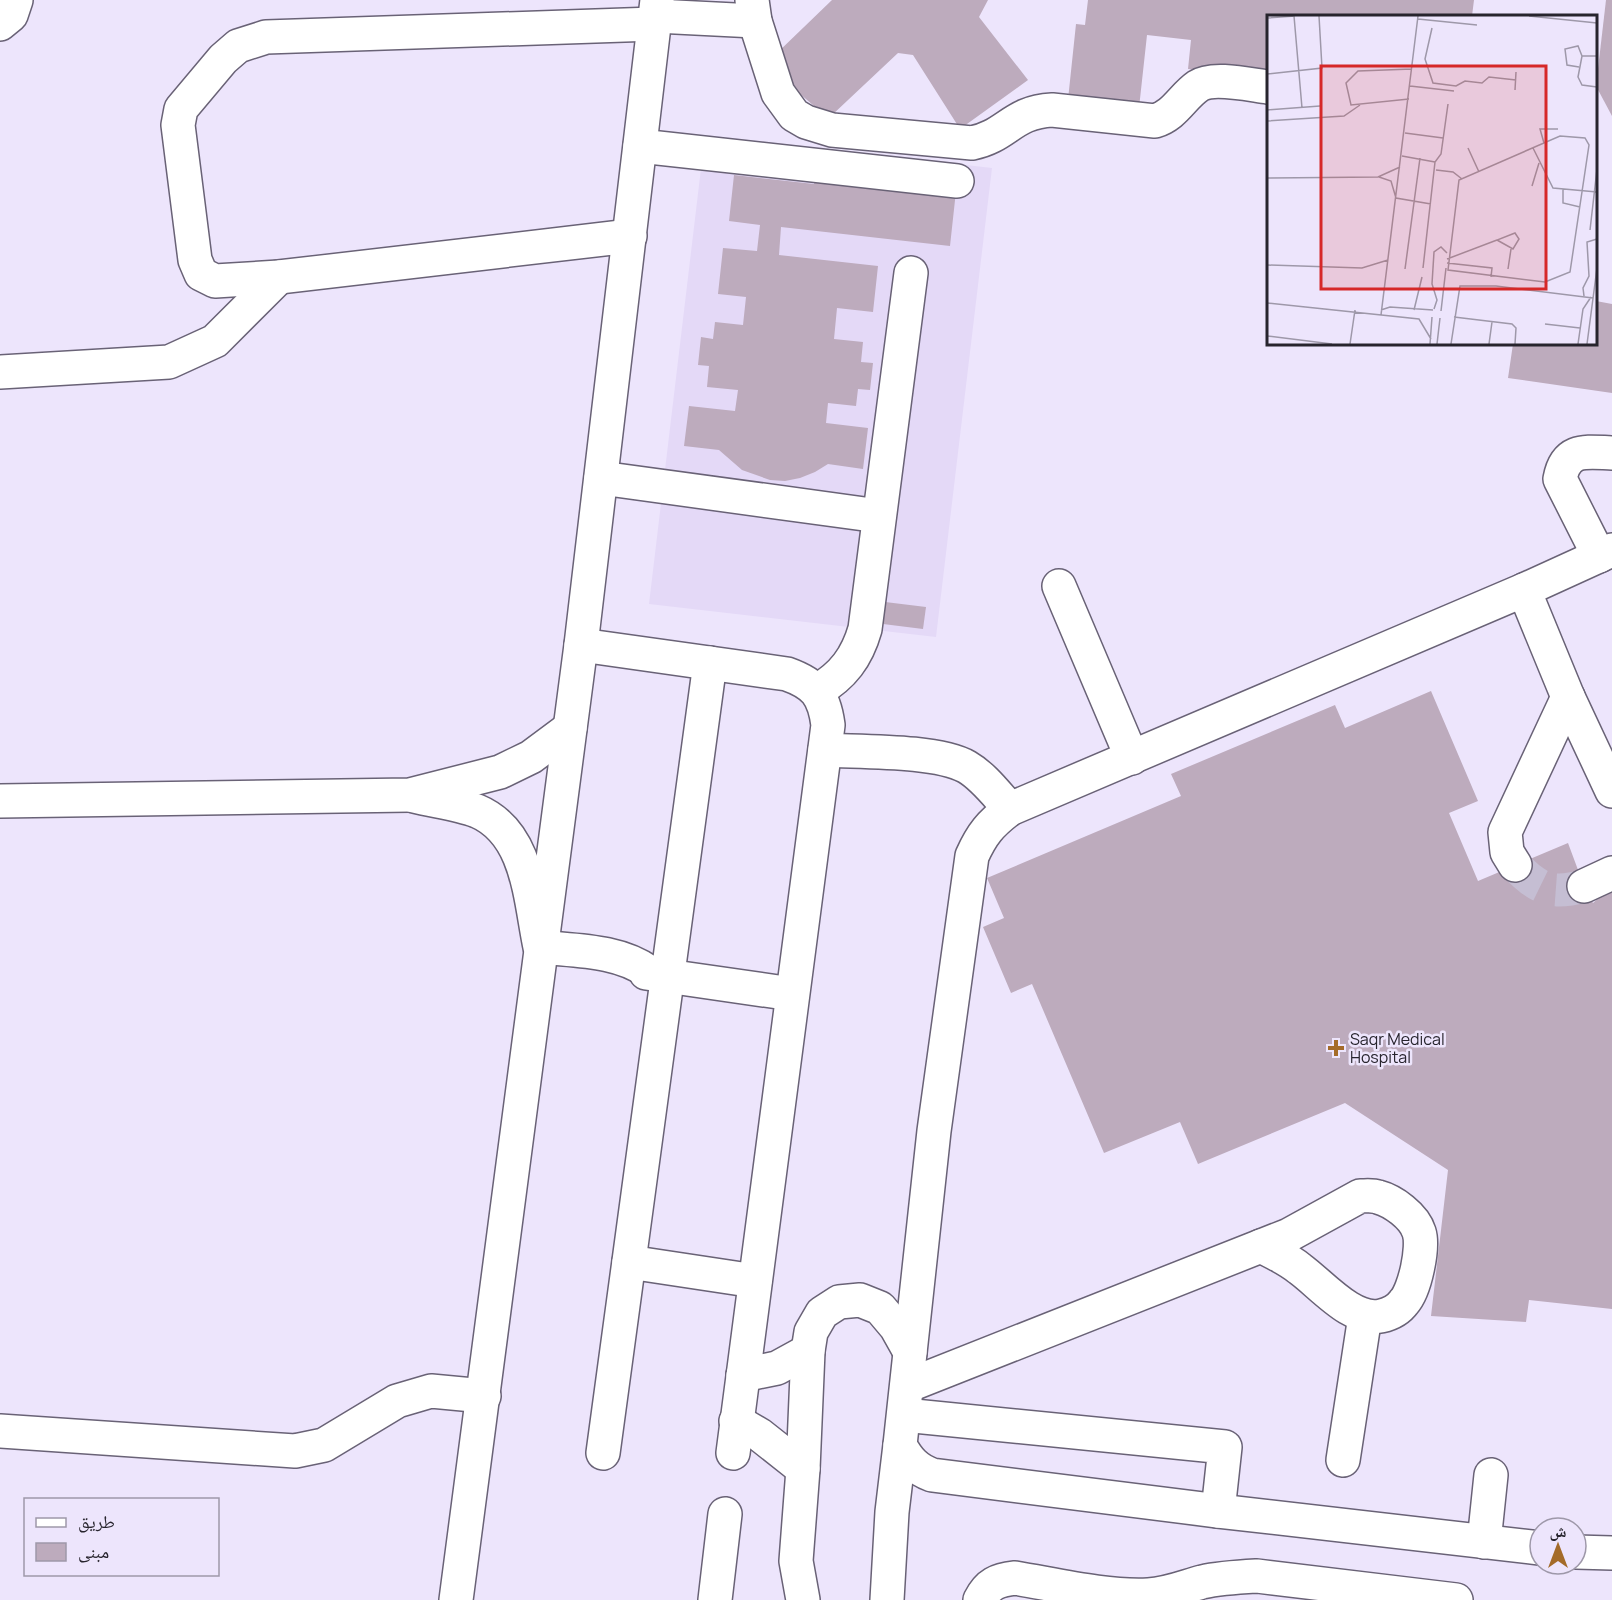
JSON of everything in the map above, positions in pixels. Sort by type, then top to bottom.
[{"type":"street","points":[[0,24],[11,15],[16,0]]},
{"type":"street","points":[[630,236],[279,277],[215,281],[201,274],[195,260],[178,124],[181,109],[223,59],[238,46],[266,37],[754,10],[778,93],[785,105],[806,122],[832,130],[972,143],[985,141],[997,135],[1020,117],[1035,111],[1052,110],[1155,121],[1165,118],[1199,85],[1209,82],[1267,87]]},
{"type":"street","points":[[456,1600],[581,645],[656,14]]},
{"type":"street","points":[[640,146],[957,181]]},
{"type":"street","points":[[817,692],[844,672],[861,644],[865,628],[911,273]]},
{"type":"street","points":[[0,372],[169,362],[215,341],[279,277]]},
{"type":"street","points":[[887,1600],[892,1512],[934,1131],[972,856],[980,837],[993,822],[1010,809],[1524,590],[1605,553],[1560,478],[1563,465],[1572,455],[1584,452],[1612,453]]},
{"type":"street","points":[[601,478],[879,516]]},
{"type":"street","points":[[1059,586],[1132,758]]},
{"type":"street","points":[[1524,590],[1568,697],[1612,791]]},
{"type":"street","points":[[581,645],[787,674],[804,680],[817,692],[826,707],[828,724],[825,750],[733,1453]]},
{"type":"street","points":[[603,1454],[629,1262],[658,974],[710,663]]},
{"type":"street","points":[[1515,865],[1507,852],[1505,832],[1568,697]]},
{"type":"street","points":[[0,801],[410,795],[500,772],[531,757],[570,728]]},
{"type":"street","points":[[825,750],[932,756],[951,760],[969,768],[1010,809]]},
{"type":"street","points":[[410,795],[478,812],[504,829],[522,860],[539,958]]},
{"type":"street","points":[[539,958],[624,958],[658,974],[792,994]]},
{"type":"street","points":[[904,1415],[1261,1246],[1289,1235],[1360,1197],[1376,1196],[1390,1201],[1411,1218],[1418,1229],[1421,1242],[1412,1288],[1406,1301],[1394,1311],[1380,1317],[1365,1316],[1352,1311],[1299,1267],[1261,1246]]},
{"type":"street","points":[[629,1262],[755,1281]]},
{"type":"street","points":[[803,1600],[796,1561],[811,1332],[822,1313],[839,1302],[860,1300],[880,1308],[896,1327],[910,1352]]},
{"type":"street","points":[[1343,1460],[1365,1316]]},
{"type":"street","points":[[743,1375],[777,1368],[808,1351]]},
{"type":"street","points":[[0,1431],[295,1451],[324,1444],[397,1401],[431,1390],[484,1396]]},
{"type":"street","points":[[904,1415],[1225,1447],[1218,1511]]},
{"type":"street","points":[[904,1415],[906,1456],[914,1466],[932,1475],[1528,1547]]},
{"type":"street","points":[[736,1421],[760,1435],[803,1469]]},
{"type":"street","points":[[1484,1542],[1491,1476]]},
{"type":"street","points":[[715,1600],[725,1514]]},
{"type":"street","points":[[1588,1552],[1612,1553]]},
{"type":"street","points":[[980,1600],[988,1586],[1000,1579],[1015,1578],[1128,1594],[1174,1591],[1201,1582],[1229,1577],[1257,1576],[1456,1600]]},
{"type":"shaded area","points":[[705,135],[992,168],[936,637],[649,604]]},
{"type":"building","points":[[832,0],[988,0],[979,17],[1028,80],[960,129],[913,55],[898,53],[831,116],[814,106],[799,93],[776,54]]},
{"type":"building","points":[[1088,0],[1474,0],[1472,15],[1267,15],[1267,78],[1188,69],[1191,40],[1147,35],[1138,117],[1067,109],[1076,24],[1085,25]]},
{"type":"building","points":[[1606,0],[1612,0],[1612,116],[1597,88]]},
{"type":"building","points":[[734,175],[814,184],[815,175],[956,191],[950,246],[781,227],[779,255],[878,266],[873,312],[837,308],[834,339],[863,342],[861,362],[873,363],[870,390],[858,389],[856,406],[828,403],[826,423],[868,428],[863,469],[828,464],[800,478],[785,481],[770,480],[742,470],[719,450],[684,446],[689,406],[735,411],[738,390],[707,387],[709,366],[698,365],[701,337],[713,339],[715,322],[743,325],[746,297],[718,294],[723,248],[757,251],[760,225],[729,221]]},
{"type":"building","points":[[1597,301],[1612,304],[1612,393],[1508,378],[1513,345],[1597,345]]},
{"type":"building","points":[[877,601],[926,607],[923,629],[875,623]]},
{"type":"building","name":"Saqr Medical Hospital","points":[[1431,691],[1478,801],[1449,813],[1478,881],[1568,843],[1593,903],[1612,886],[1612,1309],[1529,1300],[1526,1322],[1431,1316],[1448,1170],[1345,1103],[1198,1164],[1180,1122],[1104,1153],[1032,984],[1011,993],[983,927],[1004,918],[987,878],[1181,796],[1171,774],[1335,705],[1345,728]]},
{"type":"tunnel","points":[[1515,865],[1531,880],[1546,888],[1563,890],[1584,886]]},
{"type":"place","name":"Saqr Medical Hospital","points":[[1336,1048]]}]
